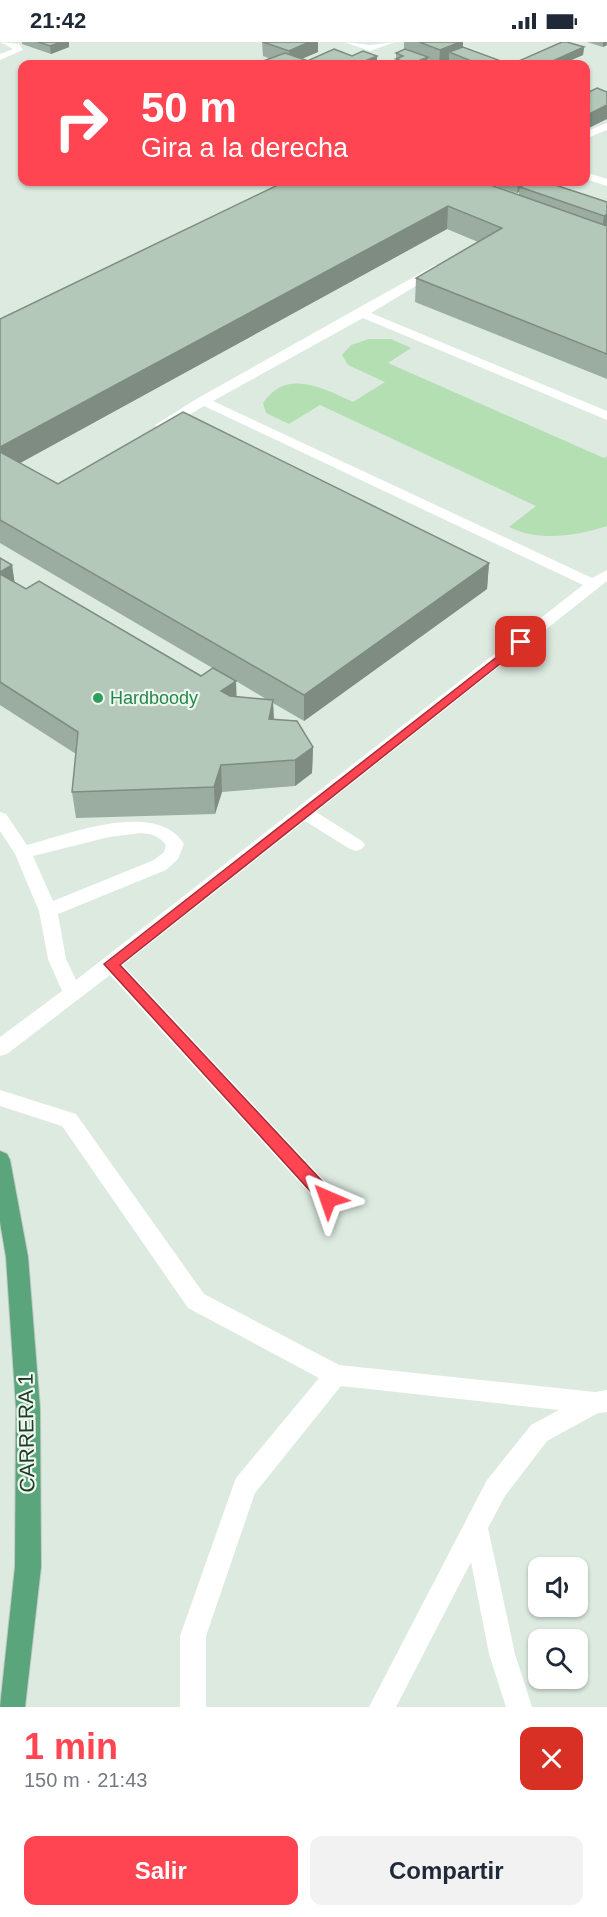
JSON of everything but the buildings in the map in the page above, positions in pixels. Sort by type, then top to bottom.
[{"type":"main road","name":"CARRERA 1","points":[[0,1160],[17,1257],[28,1408],[28,1567],[12,1707]]},
{"type":"street","points":[[0,57],[18,50],[16,46],[4,42]]},
{"type":"street","points":[[349,42],[370,48],[390,42]]},
{"type":"street","points":[[446,42],[495,60]]},
{"type":"street","points":[[590,134],[607,126]]},
{"type":"street","points":[[590,177],[607,183]]},
{"type":"street","points":[[153,431],[362,313],[450,260]]},
{"type":"street","points":[[362,313],[607,416]]},
{"type":"street","points":[[0,1048],[111,964],[600,579],[203,401]]},
{"type":"street","points":[[304,812],[356,845]]},
{"type":"street","points":[[0,818],[23,852],[48,911],[57,959],[72,993]]},
{"type":"street","points":[[23,852],[135,826],[154,828],[169,835],[175,844],[172,855],[160,865],[48,911]]},
{"type":"street","points":[[111,964],[328,1199]]},
{"type":"street","points":[[0,1098],[69,1119],[196,1301],[336,1375],[601,1402]]},
{"type":"street","points":[[193,1707],[193,1636],[245,1486],[336,1375]]},
{"type":"street","points":[[382,1707],[496,1488],[539,1433],[601,1402]]},
{"type":"street","points":[[476,1528],[502,1654],[519,1707]]},
{"type":"green space","points":[[369,339],[391,339],[411,348],[388,363],[604,458],[607,456],[607,526],[558,536],[521,532],[509,527],[536,506],[320,405],[289,424],[266,413],[263,403],[272,392],[283,386],[305,384],[330,391],[353,402],[385,382],[348,365],[342,355],[351,345]]},
{"type":"place","name":"Hardboody","points":[[98,698]]},
{"type":"route","points":[[328,1199],[111,964],[521,642]]}]
